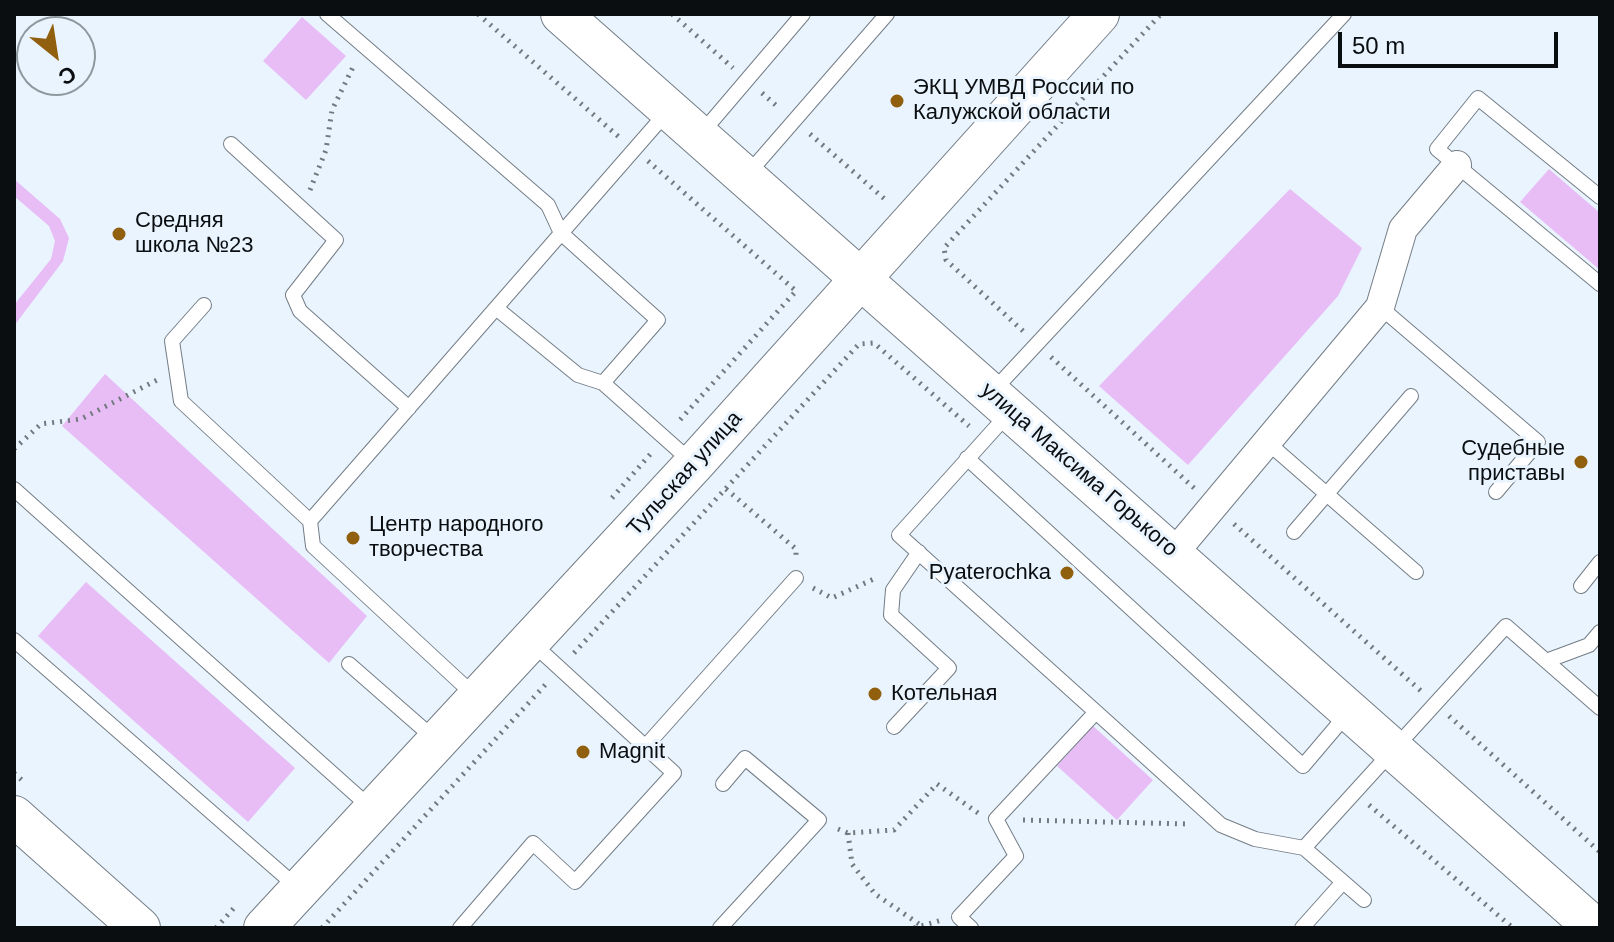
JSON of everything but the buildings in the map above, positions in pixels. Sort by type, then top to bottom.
[{"type":"street","name":"улица Максима Горького","points":[[561,14],[1394,747],[1595,928]]},
{"type":"street","name":"Тульская улица","points":[[264,928],[694,464],[1099,14]]},
{"type":"street","points":[[1174,553],[1380,307],[1403,229],[1457,165]]},
{"type":"street","points":[[14,816],[140,928]]},
{"type":"lane","points":[[327,14],[548,205],[561,233],[658,320],[603,383]]},
{"type":"lane","points":[[699,135],[803,14]]},
{"type":"lane","points":[[746,176],[887,14]]},
{"type":"lane","points":[[1344,14],[1037,343],[967,458],[899,535],[1221,825],[1255,839],[1304,848],[1364,900]]},
{"type":"lane","points":[[1600,197],[1478,98],[1437,149],[1600,284]]},
{"type":"lane","points":[[310,521],[669,109]]},
{"type":"lane","points":[[231,144],[336,240],[293,295],[300,311],[409,408]]},
{"type":"lane","points":[[204,305],[172,341],[181,401],[310,521],[313,546],[478,698]]},
{"type":"lane","points":[[1380,307],[1538,442],[1496,492]]},
{"type":"lane","points":[[496,308],[578,375],[603,383],[694,464]]},
{"type":"lane","points":[[1294,532],[1411,396]]},
{"type":"lane","points":[[1267,442],[1416,572]]},
{"type":"lane","points":[[967,458],[1303,766],[1351,709]]},
{"type":"lane","points":[[14,489],[372,809]]},
{"type":"lane","points":[[894,727],[949,668],[891,615],[893,590],[919,552]]},
{"type":"lane","points":[[1581,586],[1600,562]]},
{"type":"lane","points":[[645,747],[796,578]]},
{"type":"lane","points":[[1304,848],[1433,702],[1506,626],[1600,708]]},
{"type":"lane","points":[[1546,661],[1589,645],[1600,632]]},
{"type":"lane","points":[[14,640],[300,890]]},
{"type":"lane","points":[[460,928],[533,843],[575,882],[674,773],[531,642]]},
{"type":"lane","points":[[349,664],[437,741]]},
{"type":"lane","points":[[971,928],[959,917],[1016,856],[996,819],[1096,712]]},
{"type":"lane","points":[[720,928],[819,820],[745,758],[723,784]]},
{"type":"lane","points":[[1302,928],[1343,882]]},
{"type":"path","points":[[672,14],[890,204]]},
{"type":"path","points":[[1161,14],[944,248],[946,260],[1600,852]]},
{"type":"path","points":[[297,204],[308,193],[314,179],[326,150],[332,110],[364,46]]},
{"type":"path","points":[[322,928],[859,344],[874,343],[978,434],[967,458]]},
{"type":"path","points":[[14,449],[41,424],[81,419],[176,371]]},
{"type":"path","points":[[726,489],[796,549],[796,578],[832,598],[885,574],[919,552]]},
{"type":"path","points":[[1354,793],[1513,928]]},
{"type":"path","points":[[848,833],[852,864],[875,894],[919,924]]},
{"type":"shaded area","points":[[302,17],[346,56],[306,100],[263,61]]},
{"type":"shaded area","points":[[1549,169],[1600,213],[1600,270],[1520,202]]},
{"type":"shaded area","points":[[14,179],[60,219],[69,238],[63,261],[14,326],[14,305],[51,259],[55,241],[49,226],[14,196]]},
{"type":"shaded area","points":[[1290,189],[1362,248],[1338,296],[1188,465],[1099,386]]},
{"type":"shaded area","points":[[105,374],[367,616],[329,663],[62,426]]},
{"type":"shaded area","points":[[86,582],[295,768],[248,822],[38,636]]},
{"type":"shaded area","points":[[1093,726],[1153,780],[1117,820],[1057,766]]},
{"type":"place","name":"ЭКЦ УМВД России по Калужской области","points":[[897,101]]},
{"type":"place","name":"Средняя школа №23","points":[[119,234]]},
{"type":"place","name":"Судебные приставы","points":[[1581,462]]},
{"type":"place","name":"Центр народного творчества","points":[[353,538]]},
{"type":"place","name":"Pyaterochka","points":[[1067,573]]},
{"type":"place","name":"Котельная","points":[[875,694]]},
{"type":"place","name":"Magnit","points":[[583,752]]}]
